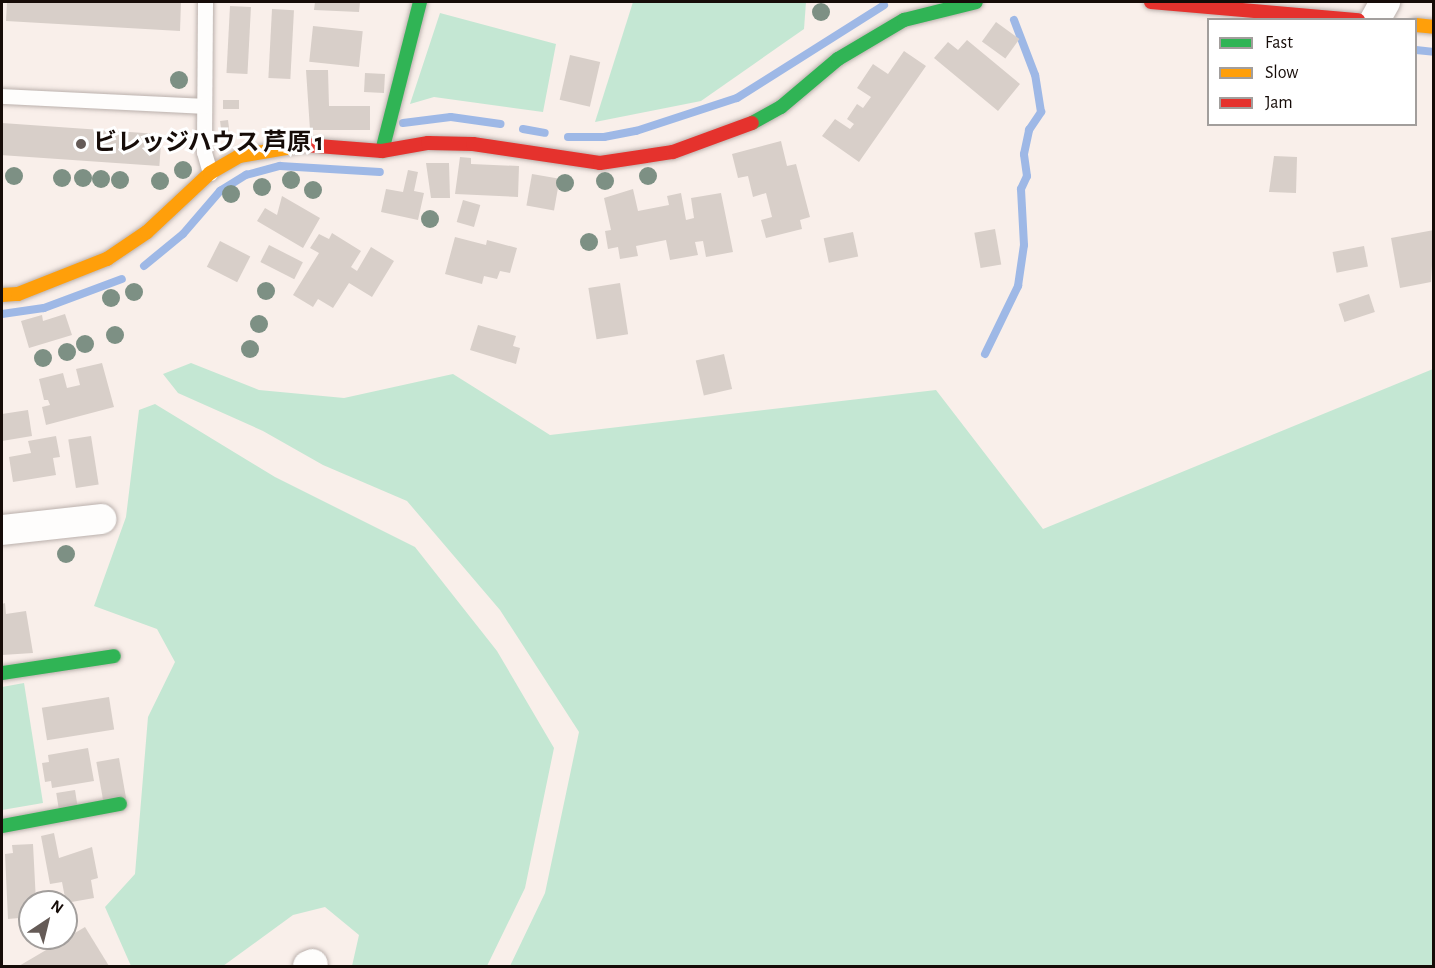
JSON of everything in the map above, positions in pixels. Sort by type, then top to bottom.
[{"type":"street","points":[[382,151],[420,2]]},
{"type":"street","points":[[2,295],[18,294],[107,259],[147,232],[210,173],[239,156],[292,144],[382,151],[428,143],[473,144],[600,163],[673,152],[734,132],[781,107],[838,59],[903,11],[976,2]]},
{"type":"street","points":[[1151,2],[1335,18]]},
{"type":"street","points":[[1376,18],[1385,2]]},
{"type":"street","points":[[1417,25],[1434,27]]},
{"type":"street","points":[[2,530],[101,519]]},
{"type":"street","points":[[2,674],[114,656]]},
{"type":"street","points":[[2,826],[120,804]]},
{"type":"lane","points":[[205,2],[204,152],[210,173]]},
{"type":"lane","points":[[2,96],[204,106]]},
{"type":"green space","points":[[633,2],[806,2],[804,29],[701,101],[595,122]]},
{"type":"green space","points":[[440,13],[556,44],[543,112],[434,97],[410,104]]},
{"type":"green space","points":[[191,363],[259,390],[344,398],[453,374],[550,435],[936,390],[1043,529],[1433,369],[1433,966],[510,966],[545,893],[579,732],[500,610],[407,501],[323,465],[263,431],[178,393],[163,374]]},
{"type":"green space","points":[[155,404],[275,477],[415,547],[497,651],[554,748],[525,888],[487,966],[352,966],[359,935],[325,907],[293,915],[223,966],[131,966],[105,907],[135,874],[148,717],[175,662],[157,629],[94,606],[126,517],[139,410]]},
{"type":"green space","points":[[24,683],[43,803],[2,810],[2,687]]},
{"type":"building","points":[[7,2],[181,2],[180,31],[6,21]]},
{"type":"building","points":[[315,2],[360,2],[359,12],[314,10]]},
{"type":"building","points":[[230,6],[251,7],[247,74],[226,73]]},
{"type":"building","points":[[272,9],[294,10],[290,79],[268,78]]},
{"type":"building","points":[[996,22],[1019,39],[1005,58],[982,41]]},
{"type":"building","points":[[313,26],[363,31],[359,67],[309,62]]},
{"type":"building","points":[[967,40],[1020,84],[998,111],[934,58],[948,42],[958,50]]},
{"type":"building","points":[[904,51],[926,66],[859,162],[822,136],[835,119],[850,129],[854,124],[847,119],[857,104],[863,108],[871,97],[857,88],[873,64],[888,74]]},
{"type":"building","points":[[570,55],[600,62],[590,107],[560,100]]},
{"type":"building","points":[[306,70],[328,70],[329,106],[370,106],[370,130],[310,130]]},
{"type":"building","points":[[365,73],[385,74],[384,93],[364,92]]},
{"type":"building","points":[[223,100],[239,100],[239,109],[223,109]]},
{"type":"building","points":[[228,120],[230,136],[222,137],[220,121]]},
{"type":"building","name":"ビレッジハウス 芦原 1","points":[[2,123],[162,134],[159,166],[2,155]]},
{"type":"building","points":[[781,141],[787,166],[796,164],[810,217],[800,220],[802,229],[766,238],[761,220],[772,217],[766,193],[753,197],[748,176],[738,178],[732,154]]},
{"type":"building","points":[[1274,156],[1297,157],[1296,193],[1269,192]]},
{"type":"building","points":[[460,157],[471,158],[471,164],[519,166],[518,197],[455,194]]},
{"type":"building","points":[[426,163],[449,163],[450,198],[431,198]]},
{"type":"building","points":[[408,170],[418,172],[414,191],[424,193],[418,220],[381,212],[386,189],[403,192]]},
{"type":"building","points":[[532,174],[560,179],[554,210],[526,206]]},
{"type":"building","points":[[633,189],[638,211],[669,205],[667,196],[681,193],[686,220],[694,218],[691,198],[721,193],[733,252],[706,257],[703,241],[695,242],[698,255],[670,260],[666,240],[636,246],[638,256],[620,259],[618,247],[608,249],[605,231],[611,230],[604,198]]},
{"type":"building","points":[[282,196],[320,218],[303,248],[257,221],[265,208],[277,215]]},
{"type":"building","points":[[463,200],[480,205],[474,227],[457,222]]},
{"type":"building","points":[[995,229],[1001,264],[981,268],[974,233]]},
{"type":"building","points":[[1434,230],[1431,282],[1400,288],[1391,238]]},
{"type":"building","points":[[853,232],[858,256],[829,263],[824,238]]},
{"type":"building","points":[[332,233],[361,251],[351,267],[357,271],[371,247],[394,261],[372,297],[349,283],[333,308],[318,299],[313,307],[293,295],[319,253],[310,248],[319,234],[329,239]]},
{"type":"building","points":[[455,237],[486,245],[487,240],[517,248],[510,273],[500,271],[497,279],[484,276],[482,284],[445,274]]},
{"type":"building","points":[[220,241],[250,256],[237,282],[207,267]]},
{"type":"building","points":[[269,245],[303,262],[294,279],[260,262]]},
{"type":"building","points":[[1364,246],[1368,267],[1337,273],[1333,252]]},
{"type":"building","points":[[620,283],[628,334],[597,339],[588,288]]},
{"type":"building","points":[[1369,294],[1375,312],[1344,322],[1339,304]]},
{"type":"building","points":[[65,314],[72,335],[29,348],[21,321],[42,315],[43,321]]},
{"type":"building","points":[[478,325],[516,336],[513,346],[520,348],[516,364],[470,350]]},
{"type":"building","points":[[724,354],[732,389],[704,396],[696,361]]},
{"type":"building","points":[[102,363],[114,407],[46,425],[42,407],[50,405],[48,400],[44,400],[39,379],[63,373],[67,388],[80,385],[76,369]]},
{"type":"building","points":[[28,410],[32,436],[2,441],[2,414]]},
{"type":"building","points":[[56,436],[60,457],[53,458],[56,475],[13,482],[9,457],[31,453],[28,441]]},
{"type":"building","points":[[91,436],[99,484],[76,488],[68,440]]},
{"type":"building","points":[[5,603],[6,614],[26,611],[33,653],[2,655],[2,604]]},
{"type":"building","points":[[109,697],[114,730],[47,740],[42,708]]},
{"type":"building","points":[[88,748],[94,781],[52,788],[51,781],[45,782],[42,763],[49,762],[48,755]]},
{"type":"building","points":[[119,758],[126,798],[103,802],[96,762]]},
{"type":"building","points":[[75,790],[78,808],[59,811],[56,793]]},
{"type":"building","points":[[54,833],[59,858],[92,847],[98,878],[91,880],[94,898],[78,901],[78,890],[64,890],[62,882],[50,884],[41,836]]},
{"type":"building","points":[[33,844],[35,890],[18,890],[18,918],[8,919],[5,854],[13,853],[12,845]]},
{"type":"building","points":[[85,927],[109,966],[19,966],[46,950],[78,950],[78,931]]},
{"type":"waterway","points":[[568,137],[604,137],[636,131],[737,98],[884,5]]},
{"type":"waterway","points":[[985,354],[1018,286],[1024,245],[1021,189],[1027,176],[1024,154],[1029,130],[1041,112],[1035,75],[1014,20]]},
{"type":"waterway","points":[[1417,50],[1434,52]]},
{"type":"waterway","points":[[403,123],[451,117],[501,124]]},
{"type":"waterway","points":[[523,129],[545,133]]},
{"type":"waterway","points":[[144,266],[183,234],[220,191],[246,175],[280,166],[380,172]]},
{"type":"waterway","points":[[2,314],[44,308],[122,279]]},
{"type":"traffic: fast","points":[[382,151],[420,2]]},
{"type":"traffic: fast","points":[[752,123],[781,107],[838,59],[904,20],[976,2]]},
{"type":"traffic: fast","points":[[2,673],[114,656]]},
{"type":"traffic: fast","points":[[2,826],[120,804]]},
{"type":"traffic: slow","points":[[1417,25],[1434,27]]},
{"type":"traffic: slow","points":[[2,295],[18,294],[107,259],[147,232],[210,173],[239,156],[305,145]]},
{"type":"traffic: jam","points":[[1151,2],[1335,18]]},
{"type":"traffic: jam","points":[[305,145],[382,151],[428,143],[473,144],[600,163],[673,152],[752,123]]},
{"type":"place","name":"ビレッジハウス 芦原 1","points":[[81,144]]}]
